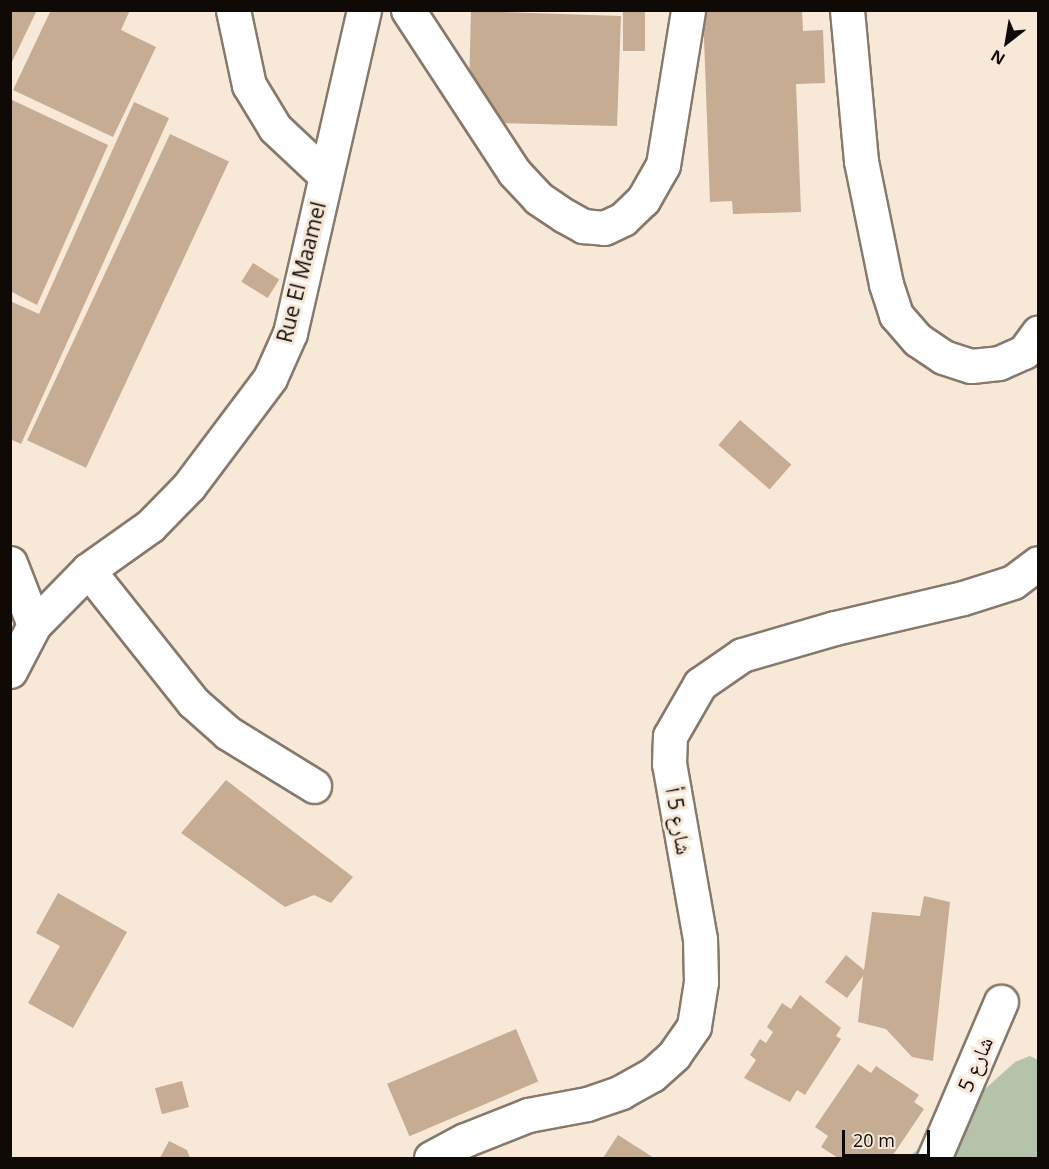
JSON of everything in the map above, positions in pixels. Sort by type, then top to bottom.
[{"type":"street","points":[[233,10],[249,85],[275,128],[325,175]]},
{"type":"street","name":"Rue El Maamel","points":[[10,671],[34,625],[88,570],[150,526],[189,486],[270,378],[290,333],[364,10]]},
{"type":"street","points":[[408,10],[514,172],[538,198],[565,216],[583,226],[604,228],[623,219],[643,200],[663,165],[688,10]]},
{"type":"street","points":[[847,10],[861,161],[885,284],[896,315],[918,340],[943,357],[971,366],[999,363],[1024,352],[1038,333]]},
{"type":"street","points":[[10,563],[34,625]]},
{"type":"street","name":"شارع 5 أ","points":[[431,1158],[465,1140],[528,1115],[586,1104],[621,1092],[652,1075],[674,1055],[694,1026],[701,982],[700,939],[669,764],[670,736],[700,684],[742,655],[835,628],[963,598],[1012,582],[1038,563]]},
{"type":"street","points":[[88,570],[193,702],[228,733],[314,786]]},
{"type":"street","name":"شارع 5","points":[[934,1158],[1001,1002]]},
{"type":"green space","points":[[1030,1056],[1038,1060],[1038,1158],[908,1158],[1015,1062]]},
{"type":"building","points":[[10,10],[37,10],[10,66]]},
{"type":"building","points":[[51,10],[130,10],[121,30],[156,47],[113,137],[13,90]]},
{"type":"building","points":[[623,10],[645,10],[645,51],[623,51]]},
{"type":"building","points":[[703,10],[802,10],[803,31],[823,30],[825,83],[796,84],[801,212],[733,214],[732,201],[710,202]]},
{"type":"building","points":[[471,11],[621,16],[617,126],[500,123],[469,91]]},
{"type":"building","points":[[10,99],[108,145],[37,305],[10,291]]},
{"type":"building","points":[[134,102],[169,118],[21,444],[10,439],[10,301],[39,314]]},
{"type":"building","points":[[170,134],[229,161],[86,468],[27,440]]},
{"type":"building","points":[[253,263],[279,279],[268,298],[241,282]]},
{"type":"building","points":[[740,420],[791,465],[770,490],[718,445]]},
{"type":"building","points":[[226,780],[353,877],[331,903],[314,895],[285,907],[181,833]]},
{"type":"building","points":[[58,893],[127,932],[73,1028],[28,1003],[60,946],[36,933]]},
{"type":"building","points":[[924,896],[950,902],[933,1061],[912,1057],[886,1029],[858,1022],[863,976],[847,998],[825,982],[846,955],[864,970],[872,912],[920,916]]},
{"type":"building","points":[[800,995],[841,1028],[836,1036],[841,1039],[805,1095],[797,1090],[790,1102],[744,1078],[756,1060],[750,1055],[760,1039],[766,1043],[773,1032],[767,1027],[782,1003],[791,1009]]},
{"type":"building","points":[[516,1029],[538,1081],[409,1136],[387,1084]]},
{"type":"building","points":[[858,1064],[871,1073],[876,1066],[919,1095],[914,1102],[924,1109],[891,1158],[838,1158],[821,1147],[828,1136],[815,1127]]},
{"type":"building","points":[[182,1081],[189,1107],[162,1114],[155,1088]]},
{"type":"building","points":[[618,1135],[654,1158],[603,1158]]},
{"type":"building","points":[[169,1141],[187,1150],[190,1158],[160,1158]]}]
